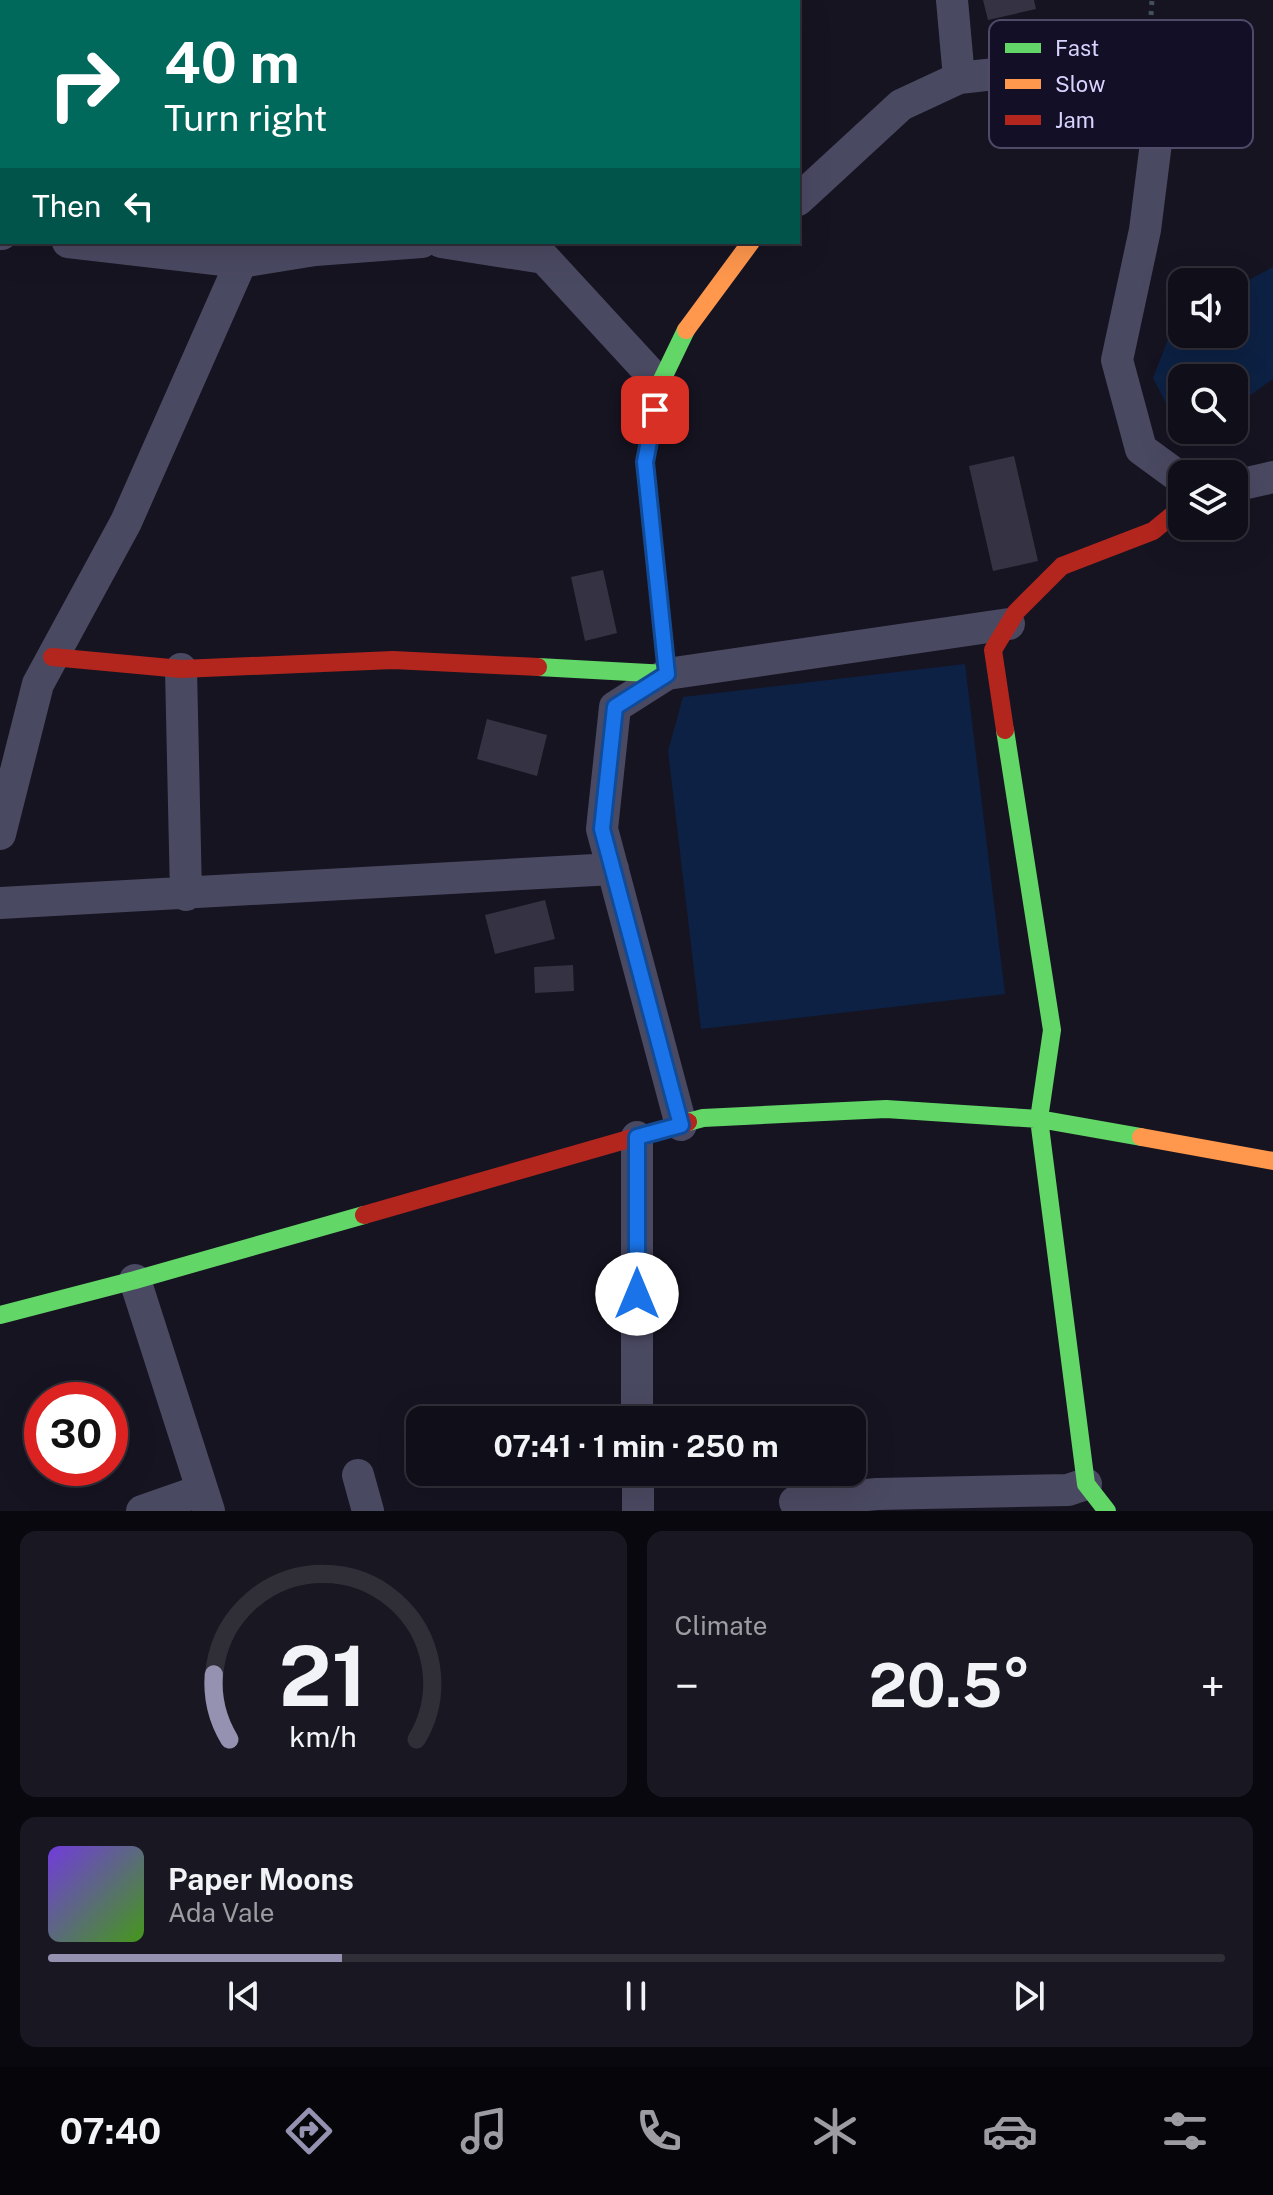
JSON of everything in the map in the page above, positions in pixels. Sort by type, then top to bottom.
[{"type":"street","points":[[952,0],[959,78]]},
{"type":"street","points":[[800,198],[901,105],[959,78],[989,75]]},
{"type":"street","points":[[1155,148],[1145,230],[1117,360],[1141,449],[1168,469]]},
{"type":"street","points":[[85,244],[241,262],[315,250],[395,244]]},
{"type":"street","points":[[454,244],[544,258],[660,384]]},
{"type":"street","points":[[667,674],[645,462],[660,384],[685,331],[750,244]]},
{"type":"street","points":[[0,834],[38,684],[126,522],[241,262]]},
{"type":"street","points":[[1248,483],[1273,477]]},
{"type":"street","points":[[1107,1511],[1086,1484],[1039,1119],[1052,1030],[993,650],[1016,612],[1062,566],[1153,531],[1168,519]]},
{"type":"street","points":[[52,657],[181,669],[393,660],[667,674],[1009,624]]},
{"type":"street","points":[[181,669],[186,895]]},
{"type":"street","points":[[667,674],[615,707],[602,829],[681,1125]]},
{"type":"street","points":[[0,903],[613,869]]},
{"type":"street","points":[[0,1315],[135,1280],[703,1118],[886,1109],[1039,1119],[1273,1161]]},
{"type":"street","points":[[637,1137],[637,1406]]},
{"type":"street","points":[[135,1280],[206,1500],[142,1511]]},
{"type":"street","points":[[358,1475],[368,1511]]},
{"type":"street","points":[[795,1502],[877,1494],[1068,1490],[1086,1484]]},
{"type":"street","points":[[638,1486],[638,1511]]},
{"type":"water","points":[[1273,267],[1273,379],[1248,397],[1248,364],[1168,364],[1168,407],[1153,378],[1168,339],[1168,348],[1248,348],[1248,280]]},
{"type":"water","points":[[965,664],[1005,994],[701,1029],[668,751],[683,697]]},
{"type":"building","points":[[983,0],[1034,0],[1036,9],[988,20]]},
{"type":"building","points":[[1014,456],[1038,561],[993,571],[969,466]]},
{"type":"building","points":[[603,570],[617,633],[585,641],[571,577]]},
{"type":"building","points":[[487,719],[547,735],[537,776],[477,759]]},
{"type":"building","points":[[545,900],[555,939],[495,954],[485,915]]},
{"type":"building","points":[[573,965],[574,991],[535,993],[534,967]]},
{"type":"traffic: fast","points":[[538,667],[667,674],[645,462],[660,384],[686,330]]},
{"type":"traffic: fast","points":[[1005,730],[1052,1030],[1039,1119],[1086,1484],[1107,1511]]},
{"type":"traffic: fast","points":[[688,1122],[703,1118],[886,1109],[1039,1119],[1141,1137]]},
{"type":"traffic: fast","points":[[0,1315],[364,1215]]},
{"type":"traffic: slow","points":[[686,330],[750,244]]},
{"type":"traffic: slow","points":[[1141,1137],[1273,1161]]},
{"type":"traffic: jam","points":[[1005,730],[993,650],[1016,612],[1062,566],[1153,531],[1168,519]]},
{"type":"traffic: jam","points":[[52,657],[181,669],[393,660],[538,667]]},
{"type":"traffic: jam","points":[[364,1215],[688,1122]]},
{"type":"route","points":[[637,1294],[637,1137],[681,1125],[602,829],[615,707],[667,674],[645,462],[655,410]]}]
